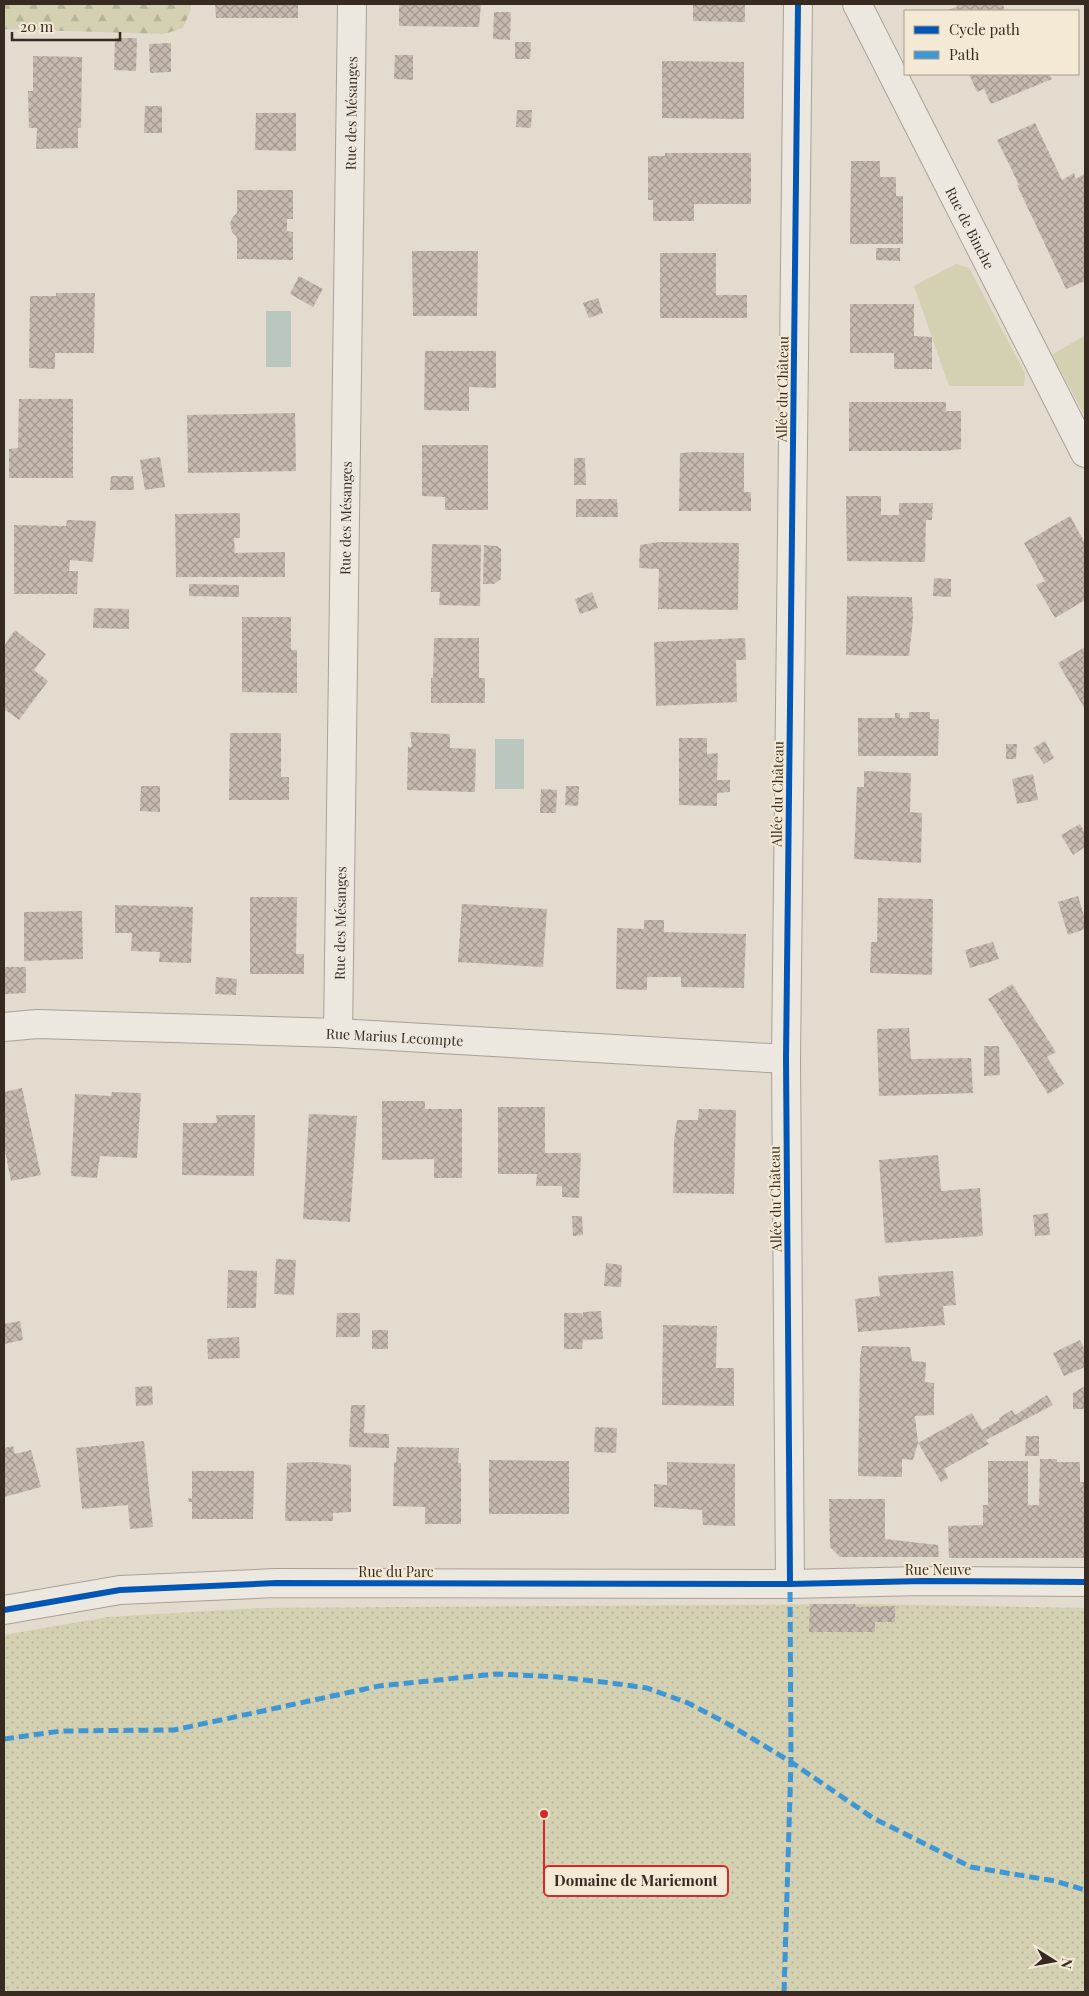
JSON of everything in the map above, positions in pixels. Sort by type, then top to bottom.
[{"type":"street","name":"Rue des Mésanges","points":[[338,1033],[352,4]]},
{"type":"street","name":"Allée du Château","points":[[790,1584],[786,1059],[798,4]]},
{"type":"street","name":"Rue de Binche","points":[[857,4],[1085,453]]},
{"type":"street","name":"Rue Marius Lecompte","points":[[4,1027],[37,1024],[338,1033],[786,1059]]},
{"type":"street","name":"Rue Neuve","points":[[790,1584],[1085,1582]]},
{"type":"street","name":"Rue du Parc","points":[[4,1610],[120,1590],[276,1583],[790,1584]]},
{"type":"green space","points":[[4,4],[191,4],[191,9],[183,28],[164,34],[4,29]]},
{"type":"green space","points":[[956,264],[969,268],[1025,373],[1024,386],[949,386],[914,286]]},
{"type":"green space","points":[[1085,335],[1085,416],[1052,355]]},
{"type":"green space","points":[[866,1604],[1085,1608],[1085,1992],[4,1992],[4,1635],[108,1617],[260,1608]]},
{"type":"shaded area","points":[[266,311],[291,311],[291,367],[266,367]]},
{"type":"shaded area","points":[[495,739],[524,739],[524,789],[495,789]]},
{"type":"building","points":[[215,4],[298,4],[298,18],[216,18]]},
{"type":"building","points":[[399,4],[481,4],[479,27],[399,26]]},
{"type":"building","points":[[693,4],[745,4],[745,22],[693,21]]},
{"type":"building","points":[[956,4],[1003,4],[1005,10],[948,10],[957,7]]},
{"type":"building","points":[[494,12],[511,12],[510,40],[493,39]]},
{"type":"building","points":[[115,38],[137,38],[136,71],[114,70]]},
{"type":"building","points":[[515,42],[531,42],[530,59],[515,59]]},
{"type":"building","points":[[171,43],[171,72],[150,73],[149,44]]},
{"type":"building","points":[[395,55],[413,55],[413,80],[394,79]]},
{"type":"building","points":[[33,56],[82,57],[81,128],[78,128],[78,148],[36,149],[37,128],[29,128],[28,91],[33,91]]},
{"type":"building","points":[[662,61],[744,62],[744,119],[662,118]]},
{"type":"building","points":[[969,75],[1050,75],[1052,79],[991,104],[984,89],[977,92]]},
{"type":"building","points":[[145,106],[162,106],[162,133],[144,133]]},
{"type":"building","points":[[517,110],[532,110],[531,128],[516,127]]},
{"type":"building","points":[[256,113],[296,113],[296,151],[255,150]]},
{"type":"building","points":[[1035,123],[1062,180],[1074,173],[1076,179],[1084,174],[1085,177],[1085,281],[1066,289],[997,140]]},
{"type":"building","points":[[665,153],[751,153],[751,204],[694,204],[694,221],[653,221],[653,200],[648,200],[648,156],[665,156]]},
{"type":"building","points":[[851,161],[880,161],[880,177],[896,177],[896,196],[903,196],[903,244],[850,244]]},
{"type":"building","points":[[237,190],[293,190],[293,219],[287,219],[287,231],[293,232],[293,260],[237,259],[237,237],[232,232],[230,223],[237,213]]},
{"type":"building","points":[[876,248],[900,248],[900,261],[876,260]]},
{"type":"building","points":[[412,251],[478,251],[477,316],[413,316]]},
{"type":"building","points":[[660,253],[716,253],[716,295],[747,295],[747,318],[660,318]]},
{"type":"building","points":[[299,276],[323,289],[313,307],[290,294]]},
{"type":"building","points":[[56,293],[95,293],[94,353],[55,353],[55,369],[29,368],[30,296],[56,296]]},
{"type":"building","points":[[598,298],[603,313],[589,318],[583,303]]},
{"type":"building","points":[[850,304],[914,304],[914,336],[932,337],[932,369],[894,369],[894,353],[850,353]]},
{"type":"building","points":[[425,351],[496,351],[496,388],[469,387],[469,411],[424,410]]},
{"type":"building","points":[[19,399],[73,399],[73,478],[9,478],[9,449],[18,448]]},
{"type":"building","points":[[849,402],[946,402],[946,411],[961,411],[961,449],[946,451],[849,451]]},
{"type":"building","points":[[295,413],[296,471],[188,473],[187,415]]},
{"type":"building","points":[[422,445],[488,445],[488,510],[445,510],[445,497],[422,496]]},
{"type":"building","points":[[680,453],[744,453],[744,492],[751,492],[751,511],[679,511]]},
{"type":"building","points":[[160,457],[165,487],[145,490],[140,460]]},
{"type":"building","points":[[574,458],[585,458],[586,485],[574,485]]},
{"type":"building","points":[[111,476],[133,476],[134,490],[110,490]]},
{"type":"building","points":[[846,496],[881,496],[881,515],[899,515],[899,503],[933,503],[932,520],[926,520],[925,562],[847,561]]},
{"type":"building","points":[[576,499],[617,499],[618,517],[576,517]]},
{"type":"building","points":[[240,513],[240,538],[234,538],[235,553],[285,552],[285,577],[176,577],[175,514]]},
{"type":"building","points":[[1070,516],[1085,543],[1085,600],[1055,618],[1036,585],[1045,581],[1024,543]]},
{"type":"building","points":[[67,520],[96,521],[93,562],[70,560],[69,571],[78,571],[77,594],[14,594],[14,525],[66,526]]},
{"type":"building","points":[[659,542],[739,543],[738,610],[658,609],[659,569],[639,568],[640,545]]},
{"type":"building","points":[[432,544],[481,545],[480,606],[439,605],[440,592],[431,592]]},
{"type":"building","points":[[484,545],[497,546],[501,549],[501,579],[494,584],[483,584]]},
{"type":"building","points":[[934,578],[951,579],[951,597],[933,596]]},
{"type":"building","points":[[189,584],[239,585],[239,597],[189,596]]},
{"type":"building","points":[[592,592],[598,608],[580,614],[575,599]]},
{"type":"building","points":[[847,596],[912,597],[913,619],[909,656],[846,655]]},
{"type":"building","points":[[94,608],[129,609],[129,629],[93,628]]},
{"type":"building","points":[[242,617],[291,617],[291,650],[297,650],[297,693],[242,692]]},
{"type":"building","points":[[15,630],[46,654],[34,670],[48,681],[19,720],[4,709],[4,646]]},
{"type":"building","points":[[434,638],[479,638],[479,678],[485,678],[485,703],[431,703]]},
{"type":"building","points":[[745,638],[746,660],[736,660],[737,702],[656,706],[654,642]]},
{"type":"building","points":[[1085,647],[1085,709],[1058,663]]},
{"type":"building","points":[[909,712],[930,712],[930,719],[939,719],[938,756],[858,756],[858,718],[895,718],[895,713],[900,713],[900,718],[909,718]]},
{"type":"building","points":[[410,732],[450,734],[450,748],[476,749],[475,792],[407,790],[408,747],[412,747]]},
{"type":"building","points":[[230,733],[281,733],[281,777],[289,777],[289,800],[229,800]]},
{"type":"building","points":[[679,738],[707,738],[707,754],[718,753],[717,780],[730,780],[730,792],[717,793],[717,806],[679,805]]},
{"type":"building","points":[[1045,741],[1054,758],[1044,764],[1033,748]]},
{"type":"building","points":[[1006,744],[1017,744],[1016,759],[1006,759]]},
{"type":"building","points":[[864,771],[911,773],[910,812],[922,813],[921,863],[854,859],[857,787],[864,787]]},
{"type":"building","points":[[1033,774],[1038,800],[1017,804],[1012,779]]},
{"type":"building","points":[[141,786],[160,786],[160,812],[140,811]]},
{"type":"building","points":[[566,786],[579,786],[578,806],[565,805]]},
{"type":"building","points":[[541,789],[557,790],[556,813],[540,813]]},
{"type":"building","points":[[1080,824],[1085,833],[1085,847],[1073,855],[1061,835]]},
{"type":"building","points":[[1078,896],[1085,919],[1085,929],[1068,935],[1058,902]]},
{"type":"building","points":[[250,897],[297,897],[296,954],[304,954],[304,974],[250,974]]},
{"type":"building","points":[[878,898],[933,899],[932,975],[870,973],[871,942],[877,942]]},
{"type":"building","points":[[462,904],[547,909],[543,967],[458,962]]},
{"type":"building","points":[[115,905],[193,907],[191,963],[159,962],[160,952],[131,951],[132,933],[115,933]]},
{"type":"building","points":[[82,911],[83,959],[24,961],[24,912]]},
{"type":"building","points":[[644,920],[664,920],[664,932],[746,934],[744,988],[681,987],[681,977],[647,977],[647,990],[616,989],[617,928],[644,929]]},
{"type":"building","points":[[993,942],[999,959],[970,968],[965,950]]},
{"type":"building","points":[[4,967],[26,967],[26,993],[4,994]]},
{"type":"building","points":[[216,977],[237,979],[236,995],[215,994]]},
{"type":"building","points":[[1012,984],[1056,1052],[1047,1057],[1064,1084],[1048,1094],[988,999]]},
{"type":"building","points":[[909,1028],[911,1059],[971,1058],[973,1093],[879,1096],[877,1029]]},
{"type":"building","points":[[984,1046],[999,1046],[1000,1075],[984,1076]]},
{"type":"building","points":[[22,1088],[41,1175],[11,1181],[4,1146],[4,1092]]},
{"type":"building","points":[[112,1092],[141,1093],[137,1158],[100,1156],[97,1178],[71,1176],[75,1094],[111,1096]]},
{"type":"building","points":[[382,1101],[425,1101],[425,1109],[462,1109],[462,1178],[434,1178],[434,1159],[382,1160]]},
{"type":"building","points":[[498,1107],[545,1107],[545,1153],[581,1153],[579,1198],[562,1197],[562,1186],[536,1186],[537,1174],[498,1174]]},
{"type":"building","points":[[699,1109],[736,1110],[734,1194],[673,1193],[674,1141],[677,1120],[698,1120]]},
{"type":"building","points":[[309,1114],[357,1116],[350,1222],[303,1219]]},
{"type":"building","points":[[216,1115],[255,1115],[254,1176],[182,1175],[183,1123],[217,1123]]},
{"type":"building","points":[[938,1155],[941,1191],[980,1188],[983,1236],[885,1243],[879,1160]]},
{"type":"building","points":[[1048,1213],[1050,1235],[1035,1236],[1033,1215]]},
{"type":"building","points":[[572,1216],[582,1216],[583,1235],[573,1236]]},
{"type":"building","points":[[276,1259],[296,1260],[294,1295],[274,1294]]},
{"type":"building","points":[[606,1263],[622,1265],[621,1287],[604,1286]]},
{"type":"building","points":[[228,1270],[257,1271],[256,1308],[227,1308]]},
{"type":"building","points":[[953,1271],[956,1305],[943,1306],[945,1325],[858,1332],[855,1299],[880,1296],[878,1276]]},
{"type":"building","points":[[601,1311],[603,1339],[583,1340],[582,1349],[564,1349],[564,1313],[582,1313],[583,1320],[583,1312]]},
{"type":"building","points":[[337,1313],[360,1313],[360,1337],[336,1337]]},
{"type":"building","points":[[20,1321],[23,1340],[4,1344],[4,1324]]},
{"type":"building","points":[[663,1325],[717,1326],[716,1368],[734,1368],[734,1406],[662,1405]]},
{"type":"building","points":[[372,1330],[388,1330],[388,1349],[372,1349]]},
{"type":"building","points":[[239,1337],[240,1358],[208,1359],[207,1339]]},
{"type":"building","points":[[1080,1340],[1085,1350],[1085,1367],[1064,1376],[1053,1353]]},
{"type":"building","points":[[862,1346],[910,1347],[912,1361],[926,1362],[925,1382],[934,1383],[934,1415],[915,1416],[918,1443],[913,1460],[902,1459],[902,1477],[858,1476],[860,1358]]},
{"type":"building","points":[[152,1386],[153,1405],[136,1406],[135,1387]]},
{"type":"building","points":[[1085,1386],[1085,1409],[1073,1409],[1073,1393]]},
{"type":"building","points":[[1047,1395],[1053,1405],[986,1440],[989,1444],[944,1469],[948,1478],[941,1482],[918,1443],[972,1413],[982,1430],[1000,1420],[999,1418],[1012,1410],[1015,1415]]},
{"type":"building","points":[[351,1405],[365,1405],[364,1433],[389,1434],[389,1448],[349,1447]]},
{"type":"building","points":[[595,1427],[617,1428],[616,1453],[594,1452]]},
{"type":"building","points":[[1026,1436],[1039,1436],[1039,1456],[1025,1456]]},
{"type":"building","points":[[144,1441],[153,1527],[130,1529],[128,1505],[82,1509],[76,1448]]},
{"type":"building","points":[[13,1446],[15,1454],[31,1450],[41,1487],[4,1497],[4,1448]]},
{"type":"building","points":[[397,1447],[459,1448],[458,1463],[461,1463],[461,1524],[425,1524],[425,1507],[393,1506],[394,1463],[396,1462]]},
{"type":"building","points":[[1040,1459],[1057,1459],[1057,1462],[1080,1462],[1080,1482],[1085,1482],[1085,1558],[949,1558],[948,1526],[983,1525],[983,1505],[988,1505],[988,1461],[1028,1461],[1028,1505],[1039,1505]]},
{"type":"building","points":[[489,1460],[569,1461],[569,1514],[489,1514]]},
{"type":"building","points":[[314,1462],[351,1465],[351,1512],[333,1513],[333,1521],[285,1521],[287,1463]]},
{"type":"building","points":[[667,1462],[735,1464],[735,1526],[703,1525],[702,1510],[654,1507],[654,1484],[667,1485]]},
{"type":"building","points":[[192,1471],[254,1471],[253,1519],[192,1519],[192,1502],[189,1502],[188,1498],[192,1499]]},
{"type":"building","points":[[829,1499],[885,1499],[885,1539],[938,1545],[939,1557],[840,1557],[830,1547]]},
{"type":"building","points":[[810,1604],[855,1604],[856,1607],[895,1606],[895,1622],[875,1622],[875,1632],[809,1632]]},
{"type":"marked path","points":[[784,1992],[791,1762],[790,1584]]},
{"type":"marked path","points":[[4,1739],[61,1731],[174,1730],[379,1686],[496,1674],[558,1677],[647,1688],[688,1703],[730,1725],[791,1762],[873,1818],[971,1867],[1055,1881],[1085,1890]]},
{"type":"cycle path","points":[[790,1584],[786,1059],[798,4]]},
{"type":"cycle path","points":[[4,1610],[120,1590],[276,1583],[790,1584],[923,1581],[1085,1582]]},
{"type":"place","name":"Domaine de Mariemont","points":[[544,1814]]}]
